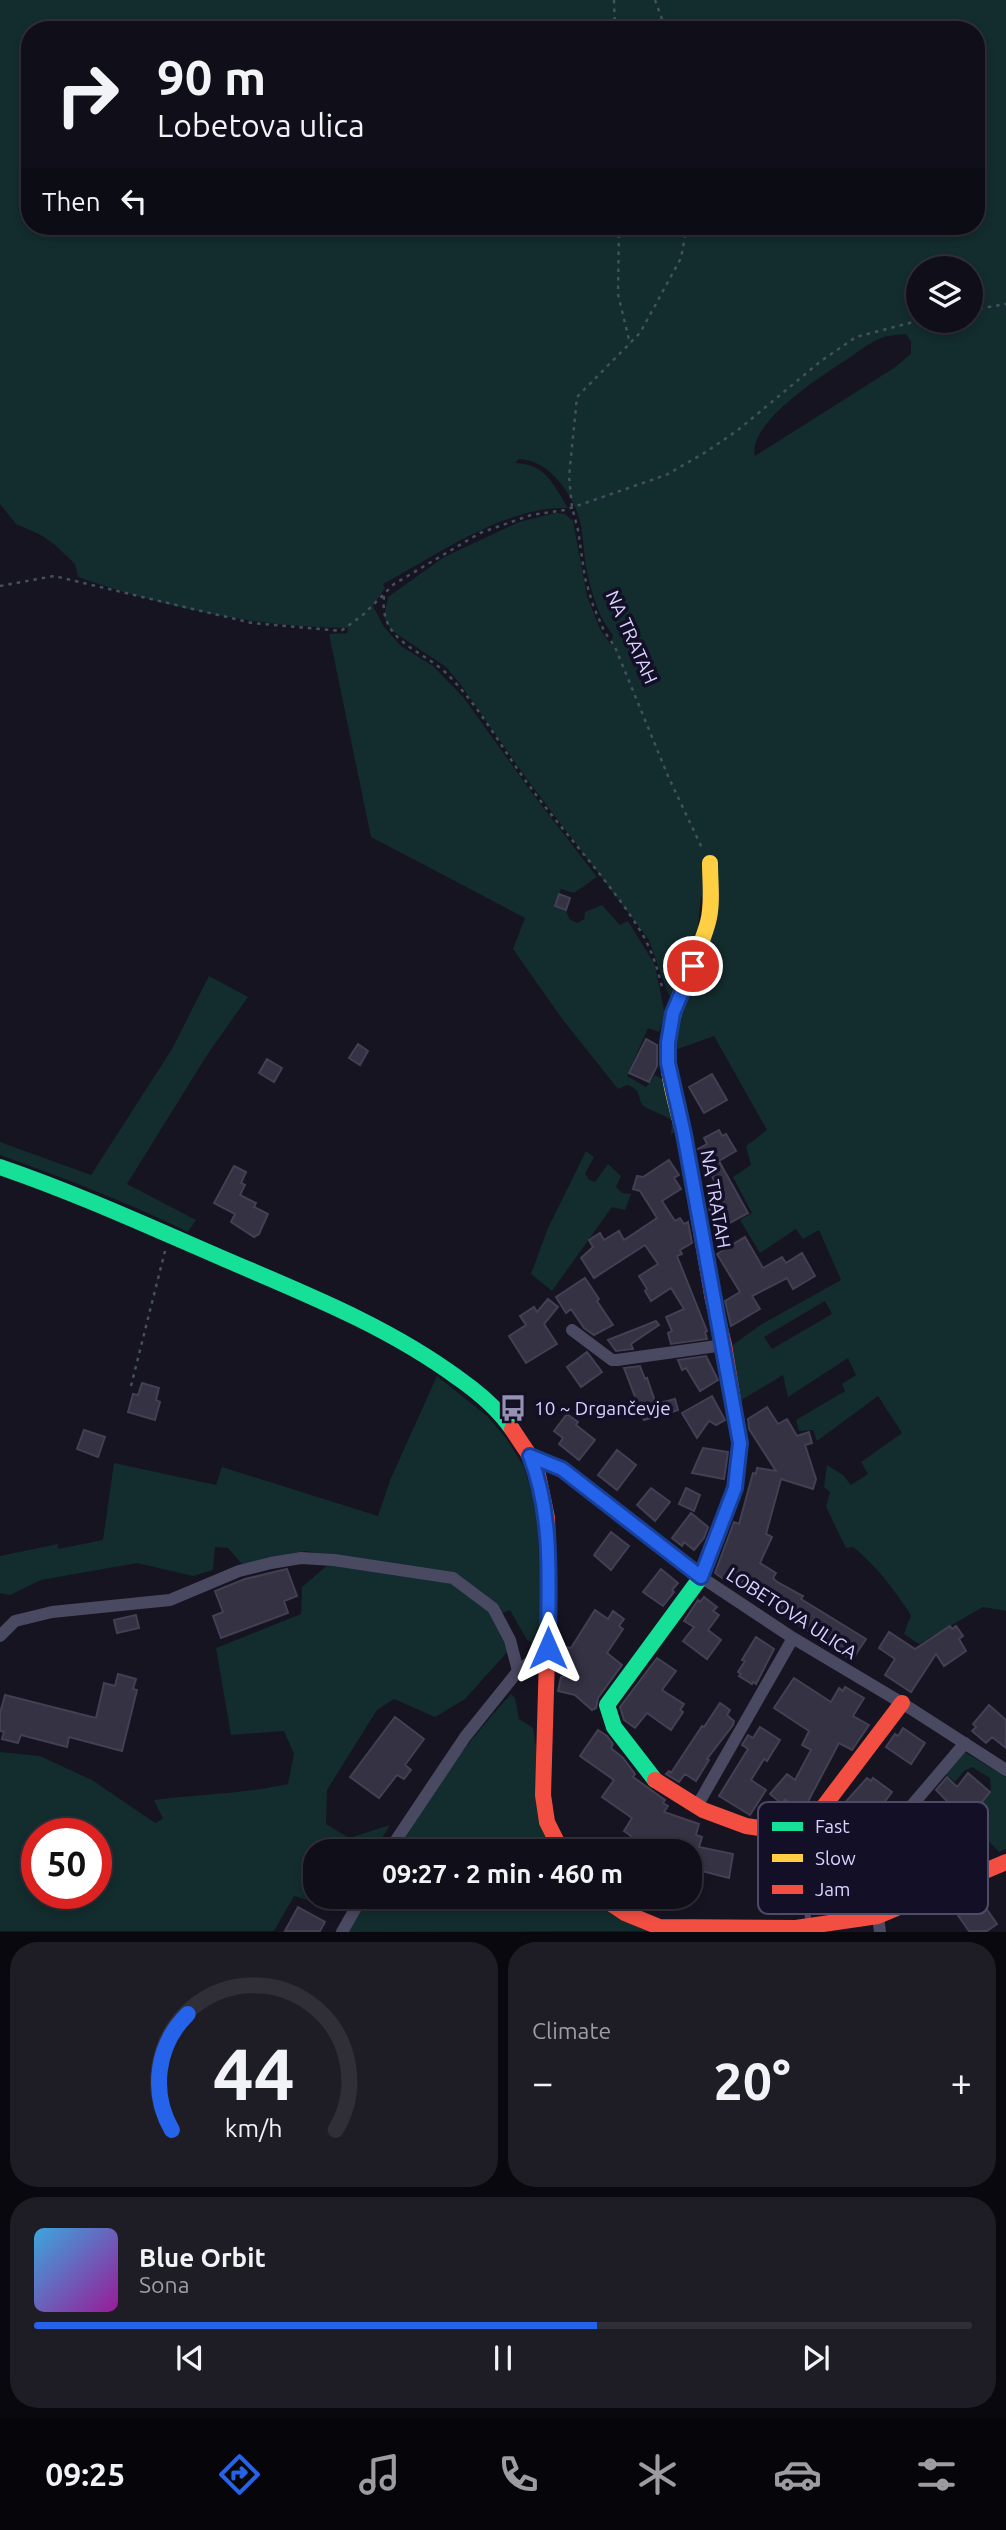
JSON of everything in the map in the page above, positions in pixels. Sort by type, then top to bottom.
[{"type":"main road","name":"NA TRATAH","points":[[697,1806],[655,1781],[614,1727],[607,1705],[701,1577],[735,1488],[740,1443],[686,1142],[668,1063],[673,1013],[709,918],[710,863]]},
{"type":"main road","points":[[0,1167],[67,1189],[328,1304],[419,1352],[466,1383],[508,1424],[530,1456],[540,1480],[547,1531],[549,1556],[545,1818],[556,1839]]},
{"type":"main road","points":[[827,1802],[902,1703]]},
{"type":"main road","points":[[697,1806],[746,1826],[758,1828]]},
{"type":"main road","points":[[988,1871],[1006,1862]]},
{"type":"main road","points":[[619,1909],[659,1927],[768,1929],[879,1924],[899,1914]]},
{"type":"street","points":[[572,1330],[612,1360],[724,1345]]},
{"type":"street","name":"LOBETOVA ULICA","points":[[530,1456],[562,1469],[701,1577],[793,1639],[902,1703],[1006,1770]]},
{"type":"street","points":[[0,1636],[15,1620],[52,1612],[170,1600],[239,1571],[301,1558],[334,1560],[453,1578],[493,1608],[510,1640],[518,1671]]},
{"type":"street","points":[[697,1806],[793,1639]]},
{"type":"street","points":[[397,1839],[465,1737],[518,1671],[548,1648]]},
{"type":"street","points":[[915,1802],[965,1743]]},
{"type":"street","points":[[342,1931],[355,1909]]},
{"type":"lane","points":[[808,1914],[809,1926]]},
{"type":"path","points":[[614,0],[615,21]]},
{"type":"path","points":[[655,0],[663,21]]},
{"type":"path","points":[[619,235],[618,294],[630,344]]},
{"type":"path","name":"NA TRATAH","points":[[685,235],[681,258],[640,333],[577,397],[569,477],[585,578],[593,605],[604,631],[615,647],[668,776],[710,863]]},
{"type":"path","points":[[983,308],[1006,304]]},
{"type":"path","points":[[0,586],[54,576],[252,623],[341,631],[364,614],[394,584],[480,533],[531,515],[572,507],[666,475],[706,452],[821,361],[856,337],[906,324]]},
{"type":"path","points":[[384,594],[382,612],[388,627],[410,648],[446,673],[466,696],[531,788],[641,932],[656,962],[664,993],[673,1013]]},
{"type":"path","points":[[131,1386],[170,1235]]},
{"type":"green space","points":[[0,0],[1006,0],[1006,1611],[983,1607],[919,1644],[904,1634],[911,1615],[892,1588],[862,1554],[853,1547],[846,1548],[826,1507],[830,1492],[824,1487],[827,1465],[843,1475],[851,1485],[868,1474],[861,1462],[902,1433],[878,1396],[817,1441],[813,1430],[799,1431],[796,1420],[845,1391],[842,1384],[856,1375],[848,1358],[788,1397],[783,1375],[740,1401],[731,1346],[762,1324],[841,1280],[819,1230],[803,1239],[796,1229],[760,1253],[740,1220],[752,1213],[733,1177],[751,1165],[746,1146],[767,1130],[714,1036],[675,1050],[683,1003],[716,919],[701,896],[696,945],[672,999],[649,940],[526,778],[461,685],[446,667],[391,630],[384,617],[388,597],[444,557],[519,522],[555,513],[565,514],[573,521],[587,596],[600,629],[611,645],[613,635],[598,609],[589,581],[578,515],[567,492],[551,473],[530,461],[519,459],[515,463],[526,464],[541,471],[553,483],[568,508],[520,515],[472,534],[383,584],[385,588],[373,606],[384,627],[401,646],[433,666],[464,698],[597,877],[574,893],[561,889],[555,904],[565,906],[569,919],[578,923],[584,919],[585,912],[602,905],[620,925],[628,921],[655,965],[665,1015],[659,1032],[648,1028],[627,1076],[646,1087],[655,1075],[669,1082],[678,1128],[671,1135],[672,1121],[645,1107],[636,1089],[627,1085],[618,1089],[563,1020],[513,949],[525,918],[371,837],[329,634],[347,633],[348,628],[245,620],[143,598],[78,577],[75,564],[41,535],[16,524],[0,504]],"holes":[[[906,334],[911,342],[911,354],[894,368],[755,456],[756,443],[774,415],[821,377],[870,343],[885,337]],[[825,1301],[832,1314],[772,1349],[764,1337]]]},
{"type":"green space","points":[[209,976],[248,997],[207,1055],[127,1184],[196,1220],[188,1232],[95,1191],[0,1155],[0,1142],[91,1175],[172,1049]]},
{"type":"green space","points":[[586,1151],[594,1157],[585,1174],[589,1180],[595,1182],[608,1164],[621,1176],[616,1187],[622,1193],[631,1194],[625,1210],[612,1207],[552,1291],[531,1274],[548,1228]]},
{"type":"green space","points":[[437,1376],[487,1416],[506,1438],[523,1465],[537,1508],[542,1639],[536,1645],[527,1640],[510,1610],[496,1616],[510,1649],[465,1699],[435,1717],[394,1699],[377,1710],[327,1790],[326,1824],[349,1838],[390,1825],[381,1839],[303,1839],[303,1899],[294,1896],[274,1931],[0,1931],[0,1752],[40,1756],[92,1780],[155,1823],[163,1819],[154,1800],[288,1784],[294,1754],[284,1731],[231,1735],[216,1648],[301,1614],[302,1587],[338,1556],[304,1551],[242,1564],[228,1548],[215,1547],[213,1570],[193,1576],[137,1563],[41,1580],[10,1595],[0,1593],[0,1556],[58,1544],[58,1549],[103,1540],[114,1463],[216,1485],[222,1467],[378,1516],[391,1478]]},
{"type":"green space","points":[[511,1694],[515,1698],[519,1719],[533,1728],[551,1839],[401,1839],[448,1770]]},
{"type":"green space","points":[[963,1751],[1006,1777],[1006,1849],[999,1852],[988,1840],[988,1802],[983,1802],[991,1789],[990,1778],[972,1767],[964,1771],[955,1782],[943,1772]]},
{"type":"green space","points":[[360,1909],[604,1909],[650,1931],[348,1932]]},
{"type":"building","points":[[559,894],[570,898],[566,910],[555,906]]},
{"type":"building","points":[[646,1039],[657,1045],[657,1066],[649,1082],[629,1073]]},
{"type":"building","points":[[358,1044],[368,1051],[360,1065],[349,1058]]},
{"type":"building","points":[[267,1059],[282,1068],[274,1082],[259,1073]]},
{"type":"building","points":[[712,1074],[727,1100],[704,1113],[689,1087]]},
{"type":"building","points":[[719,1130],[722,1136],[726,1134],[736,1151],[719,1161],[748,1213],[726,1225],[722,1219],[712,1224],[708,1201],[717,1196],[713,1188],[717,1186],[698,1149],[707,1144],[704,1138]]},
{"type":"building","points":[[669,1160],[679,1175],[674,1178],[681,1189],[662,1201],[675,1221],[680,1218],[684,1224],[688,1222],[692,1243],[680,1250],[682,1254],[677,1256],[707,1331],[707,1339],[671,1344],[668,1333],[672,1331],[666,1317],[684,1309],[671,1288],[651,1301],[639,1276],[658,1264],[645,1245],[594,1278],[581,1258],[593,1247],[589,1240],[600,1233],[604,1240],[619,1231],[624,1240],[657,1218],[640,1191],[633,1189],[637,1176],[643,1177]]},
{"type":"building","points":[[234,1166],[246,1172],[241,1183],[245,1185],[240,1195],[256,1203],[254,1207],[268,1214],[259,1234],[254,1237],[231,1222],[235,1214],[214,1203]]},
{"type":"building","points":[[745,1237],[763,1268],[782,1257],[786,1263],[802,1253],[815,1276],[793,1289],[787,1278],[752,1296],[760,1309],[731,1326],[725,1301],[740,1292],[717,1254]]},
{"type":"building","points":[[585,1278],[613,1325],[594,1335],[584,1328],[571,1309],[566,1313],[556,1297]]},
{"type":"building","points":[[548,1299],[558,1307],[544,1324],[557,1344],[526,1363],[509,1336],[526,1325],[520,1316],[534,1307],[537,1312]]},
{"type":"building","points":[[656,1321],[659,1325],[631,1344],[633,1349],[616,1351],[608,1340]]},
{"type":"building","points":[[587,1352],[602,1372],[581,1387],[567,1367]]},
{"type":"building","points":[[706,1356],[718,1380],[700,1391],[686,1368],[682,1370],[678,1360]]},
{"type":"building","points":[[640,1366],[656,1404],[675,1399],[678,1410],[644,1420],[624,1368]]},
{"type":"building","points":[[142,1383],[159,1388],[156,1400],[160,1402],[155,1420],[128,1412],[133,1394],[138,1395]]},
{"type":"building","points":[[712,1396],[725,1420],[716,1425],[709,1421],[697,1438],[682,1413]]},
{"type":"building","points":[[767,1407],[778,1424],[787,1419],[797,1436],[809,1432],[812,1443],[805,1445],[816,1479],[813,1489],[781,1479],[766,1534],[772,1537],[760,1563],[776,1573],[773,1578],[777,1582],[803,1596],[801,1599],[866,1639],[852,1660],[734,1582],[732,1585],[715,1573],[734,1522],[739,1524],[753,1473],[756,1474],[757,1468],[776,1471],[749,1429],[748,1419]]},
{"type":"building","points":[[567,1414],[595,1440],[579,1460],[559,1444],[563,1438],[554,1431]]},
{"type":"building","points":[[84,1430],[105,1437],[98,1457],[77,1449]]},
{"type":"building","points":[[703,1448],[728,1452],[724,1479],[692,1473]]},
{"type":"building","points":[[617,1450],[636,1465],[617,1490],[598,1475]]},
{"type":"building","points":[[651,1488],[670,1502],[655,1521],[637,1505]]},
{"type":"building","points":[[686,1488],[700,1495],[694,1511],[679,1504]]},
{"type":"building","points":[[691,1513],[708,1527],[704,1538],[694,1550],[684,1542],[682,1546],[672,1538]]},
{"type":"building","points":[[611,1532],[629,1546],[611,1570],[594,1555]]},
{"type":"building","points":[[287,1569],[297,1596],[284,1601],[288,1613],[221,1638],[213,1616],[223,1612],[215,1591],[245,1579]]},
{"type":"building","points":[[661,1569],[678,1583],[663,1606],[643,1592]]},
{"type":"building","points":[[704,1597],[717,1607],[713,1611],[719,1615],[708,1630],[721,1640],[707,1659],[683,1641],[694,1627],[684,1621],[698,1600],[700,1602]]},
{"type":"building","points":[[595,1610],[608,1619],[613,1611],[624,1619],[619,1626],[623,1629],[607,1653],[622,1665],[598,1698],[596,1708],[592,1710],[575,1695],[558,1691],[563,1677],[565,1647],[571,1648]]},
{"type":"building","points":[[136,1615],[139,1628],[117,1633],[114,1620]]},
{"type":"building","points":[[950,1626],[952,1629],[956,1626],[963,1636],[959,1639],[966,1651],[944,1666],[936,1654],[911,1692],[885,1675],[895,1659],[879,1648],[889,1632],[915,1649]]},
{"type":"building","points":[[756,1637],[774,1649],[756,1684],[752,1684],[739,1676],[741,1674],[738,1672]]},
{"type":"building","points":[[657,1658],[676,1671],[662,1690],[684,1704],[680,1710],[683,1712],[671,1730],[647,1713],[635,1728],[624,1720],[620,1707]]},
{"type":"building","points":[[118,1674],[136,1679],[133,1689],[137,1690],[122,1751],[69,1737],[67,1747],[21,1735],[18,1743],[2,1739],[4,1732],[0,1731],[0,1713],[5,1695],[96,1718],[104,1683],[115,1686]]},
{"type":"building","points":[[794,1678],[831,1702],[839,1688],[843,1691],[845,1687],[864,1698],[853,1716],[869,1725],[852,1750],[839,1743],[808,1802],[788,1802],[785,1799],[780,1802],[770,1794],[787,1774],[795,1780],[811,1750],[802,1745],[809,1731],[774,1708]]},
{"type":"building","points":[[720,1703],[730,1710],[727,1715],[734,1721],[733,1725],[707,1759],[709,1760],[696,1781],[685,1774],[679,1782],[666,1774],[669,1771],[671,1773]]},
{"type":"building","points":[[989,1705],[1006,1720],[1006,1748],[992,1737],[986,1743],[972,1731],[976,1727],[973,1724]]},
{"type":"building","points":[[395,1717],[424,1739],[405,1765],[411,1770],[404,1779],[397,1775],[379,1798],[350,1777]]},
{"type":"building","points":[[760,1727],[780,1740],[751,1780],[766,1790],[750,1815],[719,1796],[748,1749],[742,1745],[748,1735],[753,1738]]},
{"type":"building","points":[[903,1728],[925,1743],[911,1764],[886,1747]]},
{"type":"building","points":[[598,1730],[607,1736],[613,1744],[611,1748],[635,1774],[633,1777],[665,1800],[663,1803],[668,1806],[664,1812],[699,1824],[696,1835],[701,1839],[630,1839],[631,1836],[624,1831],[632,1818],[602,1797],[614,1780],[580,1756]]},
{"type":"building","points":[[968,1773],[990,1792],[982,1802],[945,1802],[936,1790],[947,1777],[957,1787]]},
{"type":"building","points":[[867,1778],[871,1781],[873,1778],[892,1792],[884,1802],[845,1802]]},
{"type":"building","points":[[702,1848],[733,1854],[729,1878],[702,1871]]},
{"type":"building","points":[[298,1907],[325,1922],[320,1931],[285,1931]]},
{"type":"building","points":[[988,1911],[997,1924],[987,1931],[969,1931],[957,1914],[988,1914]]},
{"type":"traffic: fast","points":[[0,1167],[112,1210],[313,1297],[373,1326],[431,1359],[465,1383],[494,1408],[512,1429]]},
{"type":"traffic: fast","points":[[655,1780],[614,1727],[607,1705],[701,1577],[735,1488],[738,1458]]},
{"type":"traffic: slow","points":[[685,1140],[671,1081],[668,1045],[674,1013],[710,915],[710,863]]},
{"type":"traffic: jam","points":[[685,1140],[713,1300],[724,1345],[740,1443],[738,1458]]},
{"type":"traffic: jam","points":[[512,1429],[530,1456],[538,1475],[547,1518],[549,1586],[543,1795],[547,1822],[556,1839]]},
{"type":"traffic: jam","points":[[827,1802],[902,1703]]},
{"type":"traffic: jam","points":[[655,1780],[703,1810],[758,1828]]},
{"type":"traffic: jam","points":[[988,1870],[1006,1862]]},
{"type":"traffic: jam","points":[[619,1909],[659,1927],[796,1928],[883,1914]]},
{"type":"place","name":"10 ~ Drgančevje","points":[[513,1408]]},
{"type":"route","points":[[548,1648],[547,1531],[540,1480],[530,1456],[562,1469],[701,1577],[735,1488],[740,1443],[724,1345],[668,1063],[673,1013],[693,966]]}]
